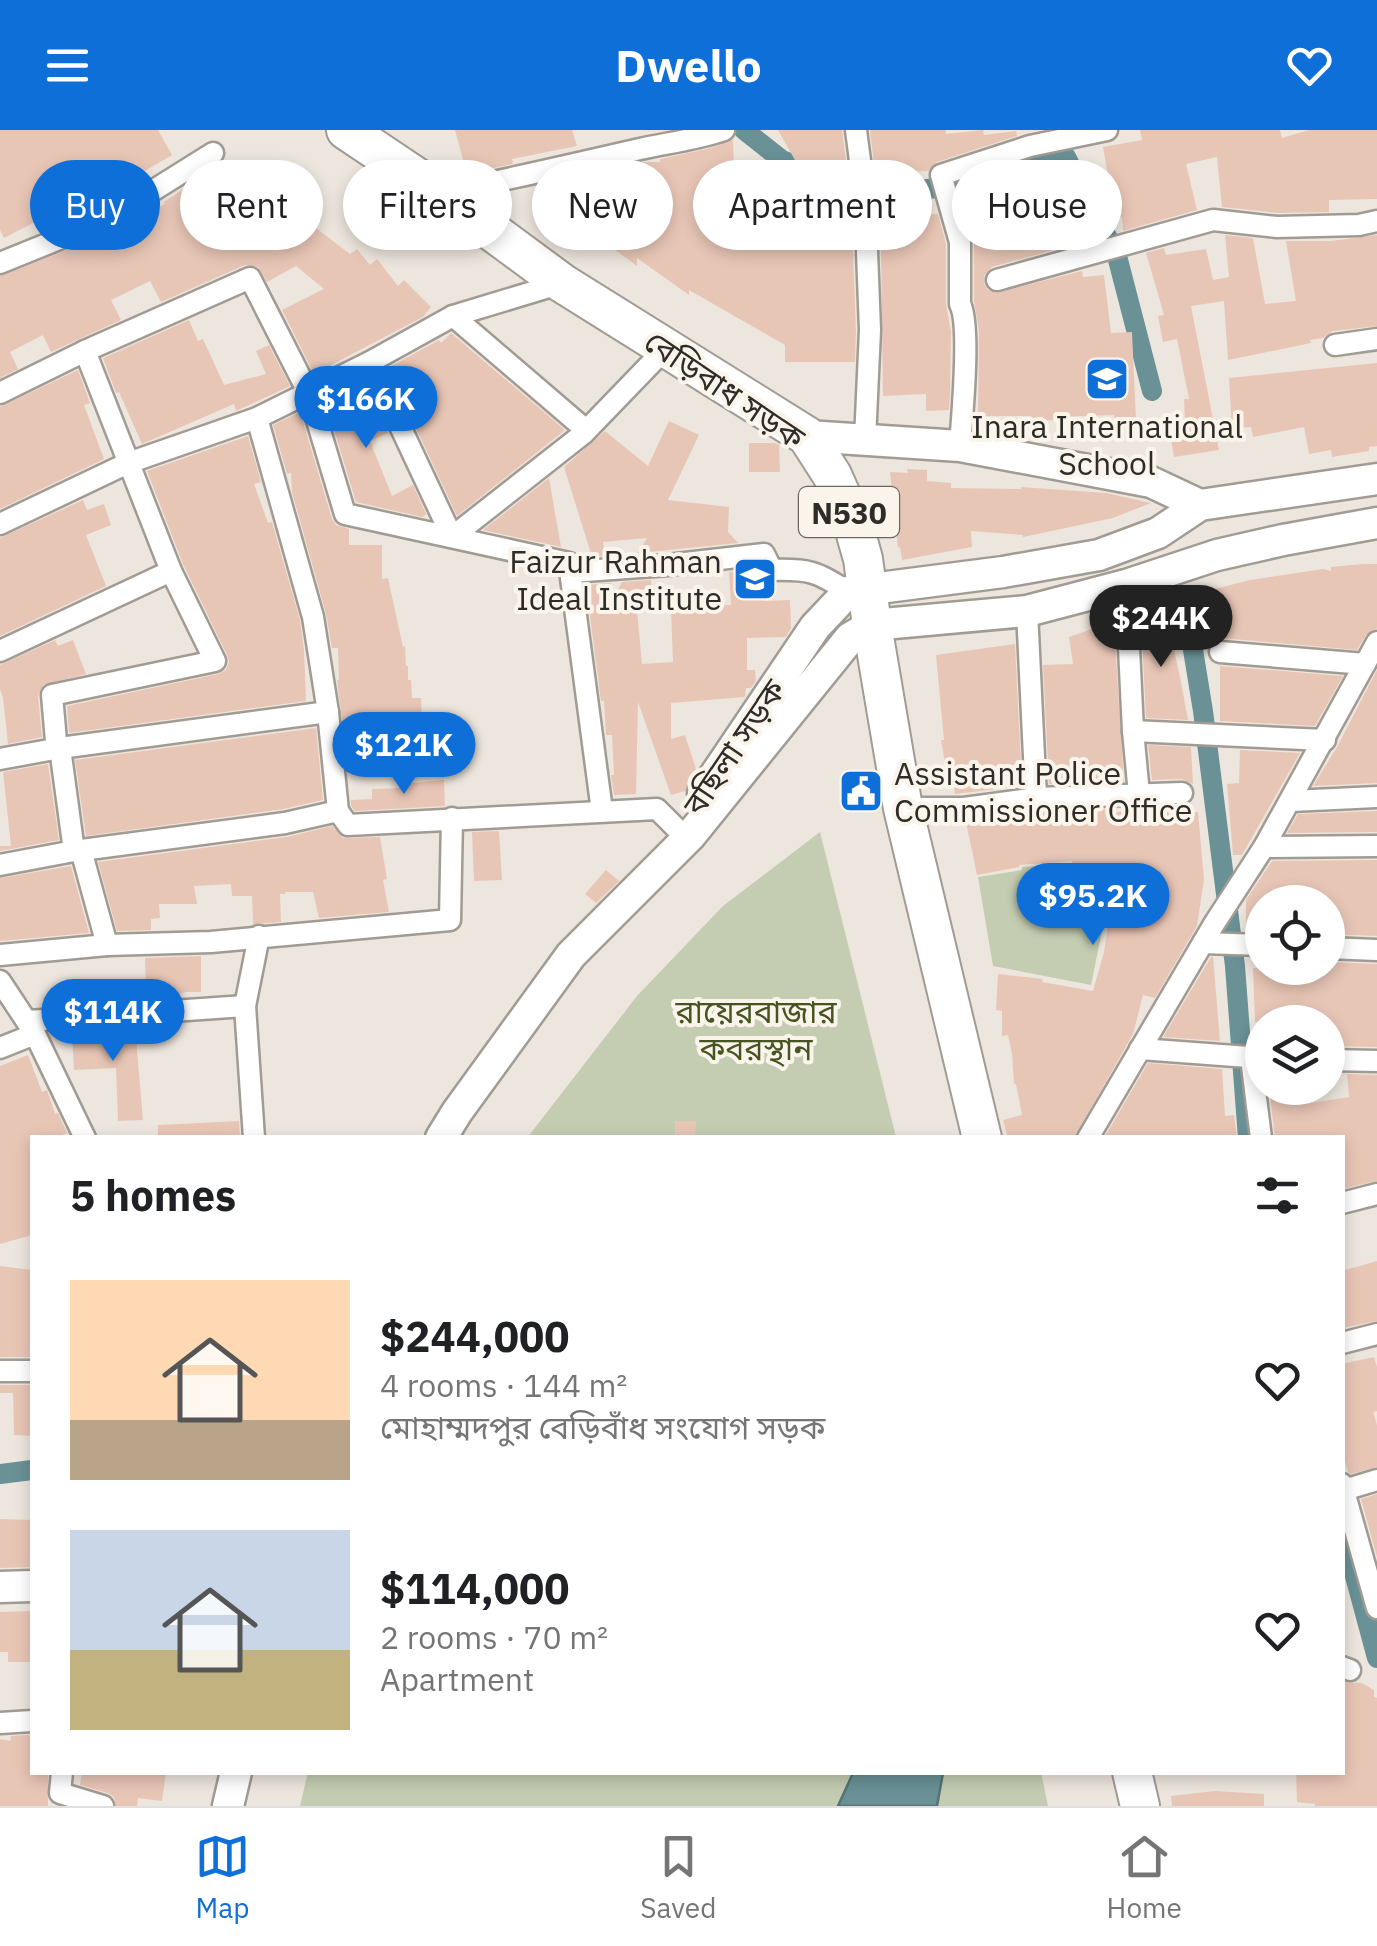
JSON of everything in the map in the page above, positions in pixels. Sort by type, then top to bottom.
[{"type":"highway","name":"বেড়িবাধ সড়ক","points":[[346,130],[391,160]]},
{"type":"highway","name":"বেড়িবাধ সড়ক","points":[[512,246],[562,283],[807,436],[832,474],[863,558],[863,602],[903,808],[981,1135]]},
{"type":"highway","points":[[1133,1775],[1140,1806]]},
{"type":"main road","points":[[807,436],[960,446],[1150,482],[1200,505]]},
{"type":"main road","points":[[863,602],[1099,556],[1158,533],[1200,505],[1377,479]]},
{"type":"main road","points":[[863,602],[1027,612],[1217,555],[1377,523]]},
{"type":"main road","name":"বছিলা সড়ক","points":[[621,904],[678,830],[815,627],[863,602]]},
{"type":"main road","name":"বছিলা সড়ক","points":[[444,1135],[570,955],[690,836],[850,638],[863,602]]},
{"type":"main road","points":[[0,1586],[30,1586]]},
{"type":"main road","points":[[228,1806],[235,1775]]},
{"type":"street","points":[[856,130],[865,199],[870,330],[865,440]]},
{"type":"street","points":[[960,446],[964,311],[960,304],[960,242],[940,175],[1030,146],[1107,130]]},
{"type":"street","points":[[512,178],[679,134],[718,132]]},
{"type":"street","points":[[0,263],[106,220],[214,153]]},
{"type":"street","points":[[997,280],[1213,220],[1276,227],[1377,221]]},
{"type":"street","points":[[0,394],[250,278],[308,394],[345,514],[569,564],[602,811]]},
{"type":"street","points":[[0,524],[128,464],[257,418],[453,316],[562,283]]},
{"type":"street","points":[[453,316],[586,430]]},
{"type":"street","points":[[1336,345],[1377,339]]},
{"type":"street","points":[[452,537],[586,430],[666,349]]},
{"type":"street","points":[[85,352],[171,571],[215,661],[52,696],[56,741],[78,850],[107,945]]},
{"type":"street","points":[[370,362],[452,537]]},
{"type":"street","points":[[257,418],[313,617],[338,811],[348,825],[657,810],[678,830]]},
{"type":"street","points":[[570,572],[764,554],[772,570],[804,569],[826,577],[863,602]]},
{"type":"street","points":[[0,651],[171,571]]},
{"type":"street","points":[[1126,585],[1139,794]]},
{"type":"street","points":[[1027,612],[1036,798]]},
{"type":"street","points":[[1090,1135],[1212,937],[1377,642]]},
{"type":"street","points":[[1220,652],[1365,664]]},
{"type":"street","points":[[1352,688],[1377,686]]},
{"type":"street","points":[[0,759],[328,712]]},
{"type":"street","points":[[1133,731],[1325,740]]},
{"type":"street","points":[[903,808],[964,808],[1036,798],[1182,793]]},
{"type":"street","points":[[1291,800],[1377,798]]},
{"type":"street","points":[[0,866],[78,850],[286,824],[338,811]]},
{"type":"street","points":[[0,955],[107,945],[211,942],[450,920],[452,818]]},
{"type":"street","points":[[1264,847],[1377,846]]},
{"type":"street","points":[[254,1135],[245,1006],[259,936]]},
{"type":"street","points":[[1212,937],[1245,943]]},
{"type":"street","points":[[1345,949],[1377,950]]},
{"type":"street","points":[[0,980],[31,1027],[84,1135]]},
{"type":"street","points":[[0,1048],[31,1027],[245,1006]]},
{"type":"street","points":[[1140,1049],[1245,1058]]},
{"type":"street","points":[[1345,1060],[1377,1061]]},
{"type":"street","points":[[1259,1105],[1261,1135]]},
{"type":"street","points":[[1345,1202],[1377,1194]]},
{"type":"street","points":[[1345,1342],[1377,1334]]},
{"type":"street","points":[[0,1372],[30,1371]]},
{"type":"street","points":[[1345,1487],[1377,1480]]},
{"type":"street","points":[[1345,1494],[1373,1580],[1377,1608]]},
{"type":"street","points":[[0,1723],[30,1721]]},
{"type":"street","points":[[60,1790],[104,1806]]},
{"type":"green space","name":"রায়েরবাজার কবরস্থান","points":[[820,832],[896,1135],[529,1135],[637,996],[723,906]]},
{"type":"green space","points":[[1069,864],[1065,902],[1095,910],[1095,918],[1104,921],[1091,985],[993,966],[978,877],[1022,867]]},
{"type":"green space","points":[[307,1775],[1042,1775],[1048,1806],[300,1806]]},
{"type":"water","points":[[852,1775],[943,1775],[937,1806],[838,1806]]},
{"type":"building","points":[[0,130],[158,130],[172,155],[160,162],[30,160],[30,225],[4,238],[0,230]]},
{"type":"building","points":[[455,130],[572,130],[577,146],[512,159],[513,164],[512,164],[512,160],[463,160]]},
{"type":"building","points":[[778,130],[842,130],[846,160],[795,160]]},
{"type":"building","points":[[870,130],[946,130],[946,134],[983,130],[984,135],[1016,131],[1017,136],[932,167],[932,160],[874,160]]},
{"type":"building","points":[[1140,130],[1280,130],[1282,138],[1309,130],[1377,130],[1377,199],[1329,200],[1329,212],[1278,213],[1222,207],[1217,157],[1186,164],[1197,210],[1123,231],[1122,160],[1105,160],[1103,147],[1142,140]]},
{"type":"building","points":[[733,140],[734,160],[693,160],[693,250],[853,250],[855,362],[785,362],[785,345],[689,290],[689,295],[637,258],[637,266],[615,250],[673,250],[673,160],[660,159]]},
{"type":"building","points":[[180,191],[180,250],[323,250],[323,233],[350,254],[358,250],[370,265],[377,259],[398,286],[404,280],[431,307],[423,317],[314,374],[282,310],[324,289],[296,266],[267,282],[258,267],[245,265],[161,302],[150,281],[111,300],[121,320],[51,352],[43,335],[10,352],[18,369],[0,378],[0,276],[67,250],[160,250],[160,207]]},
{"type":"building","points":[[932,214],[938,214],[946,244],[946,304],[951,332],[949,410],[926,411],[926,394],[883,396],[881,250],[932,250]]},
{"type":"building","points":[[1225,235],[1253,238],[1265,304],[1296,301],[1286,241],[1377,235],[1377,326],[1333,331],[1310,340],[1311,343],[1228,360],[1224,301],[1191,306],[1219,450],[1174,457],[1168,422],[1185,420],[1184,399],[1189,399],[1177,339],[1163,342],[1158,316],[1164,315],[1146,253],[1164,248],[1166,255],[1206,249],[1213,280],[1229,277]]},
{"type":"building","points":[[974,250],[1054,250],[992,267],[984,276],[984,283],[995,293],[1082,271],[1083,277],[1104,275],[1111,333],[1132,332],[1136,420],[1115,421],[1114,415],[1031,421],[1031,416],[978,416],[979,331],[974,302]]},
{"type":"building","points":[[189,320],[198,341],[203,339],[224,385],[266,374],[256,351],[269,345],[290,386],[236,411],[234,404],[142,444],[103,358]]},
{"type":"building","points":[[451,333],[565,430],[457,516],[388,368],[439,340],[441,343]]},
{"type":"building","points":[[1377,363],[1377,446],[1369,447],[1369,451],[1332,457],[1331,450],[1309,454],[1304,427],[1253,437],[1251,427],[1232,428],[1229,378]]},
{"type":"building","points":[[78,370],[90,403],[84,405],[104,459],[0,509],[0,407]]},
{"type":"building","points":[[364,381],[388,433],[370,441],[392,496],[413,485],[428,518],[426,514],[422,517],[356,502],[325,400]]},
{"type":"building","points":[[300,412],[332,519],[336,525],[349,529],[349,545],[382,545],[382,579],[388,578],[405,646],[412,698],[421,698],[423,744],[347,747],[348,769],[337,680],[338,648],[332,648],[292,492],[291,473],[287,474],[273,425]]},
{"type":"building","points":[[669,421],[699,435],[668,500],[729,507],[728,532],[738,543],[638,553],[647,538],[603,542],[605,556],[592,557],[564,467],[605,431],[648,466]]},
{"type":"building","points":[[248,436],[261,482],[254,484],[268,523],[272,522],[300,620],[306,701],[69,733],[67,706],[226,670],[227,655],[183,564],[147,471]]},
{"type":"building","points":[[749,443],[779,445],[780,472],[749,472]]},
{"type":"building","points":[[907,469],[927,470],[927,481],[951,483],[951,488],[1021,487],[1106,493],[1151,503],[1113,518],[1023,537],[971,531],[972,547],[902,560],[890,472],[908,473]]},
{"type":"building","points":[[549,478],[561,547],[483,530]]},
{"type":"building","points":[[83,500],[87,510],[104,504],[111,525],[86,535],[106,586],[0,636],[0,538]]},
{"type":"building","points":[[1377,564],[1377,628],[1366,635],[1357,650],[1221,638],[1208,645],[1199,593],[1250,580]]},
{"type":"building","points":[[756,569],[763,580],[764,601],[790,600],[791,628],[786,637],[747,638],[747,670],[755,670],[756,681],[746,688],[745,697],[671,703],[671,739],[685,735],[696,769],[685,791],[671,795],[638,702],[636,794],[614,795],[612,735],[606,735],[586,585],[611,583],[614,597],[622,582],[651,580],[652,611],[637,611],[642,664],[673,662],[671,609],[731,605],[729,572]]},
{"type":"building","points":[[1165,608],[1188,720],[1146,718],[1141,617]]},
{"type":"building","points":[[1114,627],[1124,781],[1049,784],[1043,665],[1073,664],[1069,637]]},
{"type":"building","points":[[55,640],[58,646],[73,640],[86,674],[43,685],[38,696],[42,737],[8,744],[0,665]]},
{"type":"building","points":[[1015,644],[1022,786],[955,794],[941,740],[936,655]]},
{"type":"building","points":[[1220,666],[1343,676],[1315,726],[1220,721]]},
{"type":"building","points":[[1377,670],[1377,783],[1313,786],[1337,747]]},
{"type":"building","points":[[316,728],[323,800],[86,836],[75,760]]},
{"type":"building","points":[[1148,745],[1191,747],[1193,784],[1182,779],[1152,780]]},
{"type":"building","points":[[1240,750],[1300,753],[1242,855],[1233,855],[1227,784],[1239,783]]},
{"type":"building","points":[[48,764],[59,840],[0,851],[0,846],[11,846],[3,772]]},
{"type":"building","points":[[444,780],[445,806],[355,811],[351,806],[351,800],[372,799],[372,789]]},
{"type":"building","points":[[1377,811],[1377,832],[1287,833],[1298,814]]},
{"type":"building","points":[[1037,812],[1198,812],[1204,880],[1197,926],[1155,998],[1143,995],[1133,1034],[1076,1135],[1007,1135],[1003,1120],[1022,1115],[1008,1035],[1002,1036],[1002,1011],[996,1010],[998,974],[1043,979],[1042,982],[1093,991],[1111,905],[1068,901],[1072,861],[1019,865],[977,875],[966,822]]},
{"type":"building","points":[[332,826],[343,838],[380,837],[389,912],[319,918],[313,892],[285,892],[280,894],[281,922],[253,924],[252,896],[232,896],[231,884],[194,886],[197,904],[159,904],[160,918],[151,919],[151,930],[117,931],[98,862],[287,837]]},
{"type":"building","points":[[499,831],[502,880],[474,881],[472,832]]},
{"type":"building","points":[[1377,860],[1377,936],[1345,935],[1345,885],[1256,885],[1272,861]]},
{"type":"building","points":[[71,866],[89,933],[0,941],[0,878]]},
{"type":"building","points":[[606,870],[619,881],[596,903],[585,894]]},
{"type":"building","points":[[201,956],[201,992],[146,999],[145,958]]},
{"type":"building","points":[[1211,957],[1220,1041],[1163,1037]]},
{"type":"building","points":[[1345,963],[1377,964],[1377,1047],[1345,1046],[1345,1005],[1254,1005],[1254,985],[1345,985]]},
{"type":"building","points":[[135,1027],[143,1120],[118,1121],[116,1068],[74,1070],[72,1032]]},
{"type":"building","points":[[28,1055],[42,1092],[47,1090],[67,1133],[30,1135],[30,1236],[0,1244],[0,1066]]},
{"type":"building","points":[[1148,1063],[1222,1069],[1225,1116],[1234,1115],[1237,1135],[1106,1135]]},
{"type":"building","points":[[1347,1074],[1377,1075],[1377,1181],[1345,1188],[1345,1135],[1275,1135],[1271,1105],[1345,1105],[1345,1098],[1349,1097]]},
{"type":"building","points":[[239,1121],[240,1135],[158,1135],[158,1125]]},
{"type":"building","points":[[675,1121],[696,1121],[695,1135],[675,1135]]},
{"type":"building","points":[[1377,1261],[1377,1321],[1345,1327],[1345,1270]]},
{"type":"building","points":[[0,1266],[30,1270],[30,1357],[0,1357]]},
{"type":"building","points":[[1374,1357],[1377,1367],[1377,1411],[1373,1412],[1377,1425],[1377,1467],[1351,1474],[1345,1462],[1345,1363]]},
{"type":"building","points":[[0,1385],[30,1385],[30,1436],[14,1435],[13,1393],[0,1393]]},
{"type":"building","points":[[1377,1494],[1377,1557],[1361,1499]]},
{"type":"building","points":[[0,1519],[30,1520],[30,1567],[0,1568]]},
{"type":"building","points":[[30,1611],[30,1662],[8,1662],[8,1652],[0,1652],[0,1612]]},
{"type":"building","points":[[1345,1682],[1362,1683],[1374,1690],[1377,1806],[1315,1806],[1297,1802],[1296,1775],[1345,1775]]},
{"type":"building","points":[[11,1736],[30,1736],[30,1775],[48,1775],[48,1806],[0,1806],[0,1739],[10,1741]]},
{"type":"building","points":[[82,1775],[166,1775],[162,1801],[138,1798],[137,1806],[116,1806],[114,1797],[108,1793],[80,1785]]},
{"type":"building","points":[[1215,1791],[1264,1794],[1264,1806],[1172,1806],[1171,1796]]},
{"type":"waterway","points":[[744,130],[782,160],[871,195],[965,185],[1051,156],[1066,157],[1117,256],[1152,391]]},
{"type":"waterway","points":[[1185,601],[1235,966],[1248,1135]]},
{"type":"waterway","points":[[0,1474],[30,1470]]},
{"type":"waterway","points":[[1345,1539],[1377,1658]]},
{"type":"place","name":"Inara International School","points":[[1107,379]]},
{"type":"place","name":"Faizur Rahman Ideal Institute","points":[[755,579]]},
{"type":"place","name":"Assistant Police Commissioner Office","points":[[861,791]]}]
